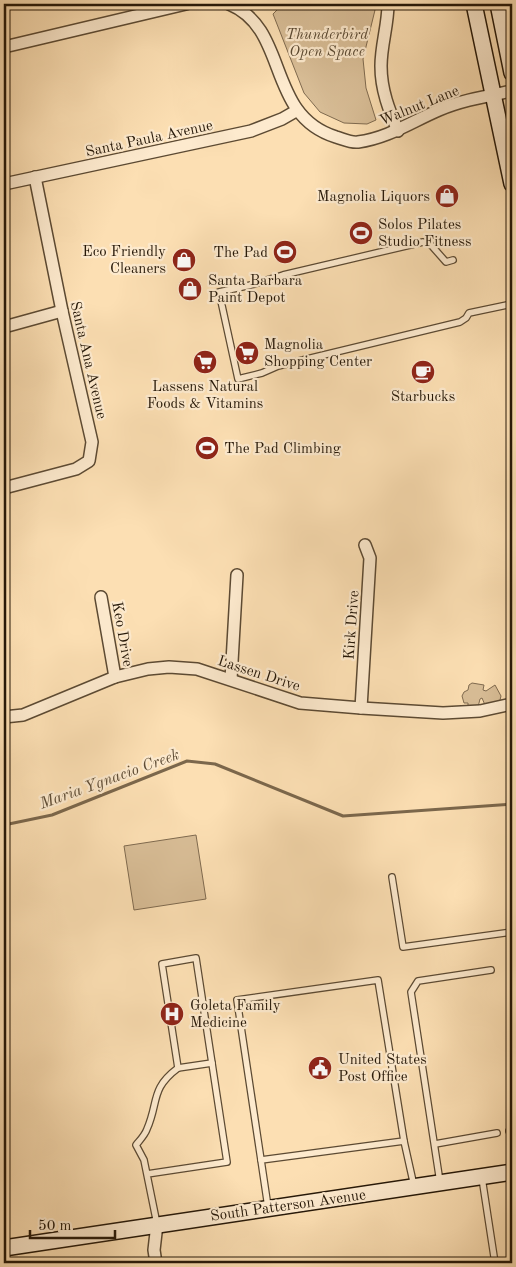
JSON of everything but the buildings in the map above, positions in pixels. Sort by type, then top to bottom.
[{"type":"main road","points":[[474,4],[512,184]]},
{"type":"main road","points":[[503,8],[512,73]]},
{"type":"main road","name":"South Patterson Avenue","points":[[4,1248],[512,1172]]},
{"type":"street","points":[[4,46],[186,4]]},
{"type":"street","name":"Walnut Lane","points":[[229,4],[242,10],[254,21],[265,38],[296,111],[310,125],[332,135],[355,142],[380,137],[398,131],[453,105],[512,91]]},
{"type":"street","points":[[388,4],[388,18],[381,66],[383,92],[398,131]]},
{"type":"street","name":"Santa Paula Avenue","points":[[4,184],[251,131],[282,119],[296,111]]},
{"type":"street","name":"Santa Ana Avenue","points":[[4,488],[76,470],[89,461],[92,442],[62,311],[35,177]]},
{"type":"street","points":[[4,327],[62,311]]},
{"type":"street","name":"Kirk Drive","points":[[361,708],[370,558],[365,545]]},
{"type":"street","points":[[231,679],[237,575]]},
{"type":"street","name":"Keo Drive","points":[[101,597],[115,677]]},
{"type":"street","name":"Lassen Drive","points":[[4,717],[23,715],[115,677],[148,668],[169,667],[197,669],[300,703],[443,713],[480,711],[512,704]]},
{"type":"street","points":[[156,1263],[154,1250],[157,1224]]},
{"type":"lane","points":[[454,260],[446,262],[431,245],[423,242],[283,275],[251,286],[219,292],[238,379],[262,373],[278,366],[460,322],[469,313],[512,304]]},
{"type":"lane","points":[[392,877],[403,946],[512,932]]},
{"type":"lane","points":[[147,1174],[227,1162],[196,958],[162,964],[178,1068]]},
{"type":"lane","points":[[440,1182],[411,992],[418,980],[491,970]]},
{"type":"lane","points":[[268,1208],[237,1000],[378,980],[404,1140],[414,1186]]},
{"type":"lane","points":[[157,1224],[144,1160],[136,1146],[147,1130],[159,1088],[166,1077],[178,1068],[212,1063]]},
{"type":"lane","points":[[434,1144],[497,1133]]},
{"type":"lane","points":[[261,1160],[404,1140]]},
{"type":"lane","points":[[482,1176],[495,1263]]},
{"type":"green space","name":"Thunderbird Open Space","points":[[283,4],[374,4],[375,10],[363,59],[366,88],[376,120],[367,124],[344,123],[320,112],[304,93],[273,14]]},
{"type":"green space","points":[[472,683],[484,685],[483,690],[486,691],[495,685],[501,696],[499,704],[485,705],[482,698],[478,707],[468,706],[468,703],[464,703],[462,696]]},
{"type":"green space","points":[[196,835],[206,899],[134,910],[124,846]]},
{"type":"waterway","name":"Maria Ygnacio Creek","points":[[4,825],[52,815],[187,761],[215,764],[343,816],[512,804]]},
{"type":"place","name":"Magnolia Liquors","points":[[447,196]]},
{"type":"place","name":"Solos Pilates Studio Fitness","points":[[361,233]]},
{"type":"place","name":"The Pad","points":[[285,252]]},
{"type":"place","name":"Eco Friendly Cleaners","points":[[184,260]]},
{"type":"place","name":"Santa Barbara Paint Depot","points":[[190,289]]},
{"type":"place","name":"Magnolia Shopping Center","points":[[247,353]]},
{"type":"place","name":"Lassens Natural Foods & Vitamins","points":[[205,362]]},
{"type":"place","name":"Starbucks","points":[[423,372]]},
{"type":"place","name":"The Pad Climbing","points":[[207,448]]},
{"type":"place","name":"Goleta Family Medicine","points":[[172,1014]]},
{"type":"place","name":"United States Post Office","points":[[320,1068]]}]
